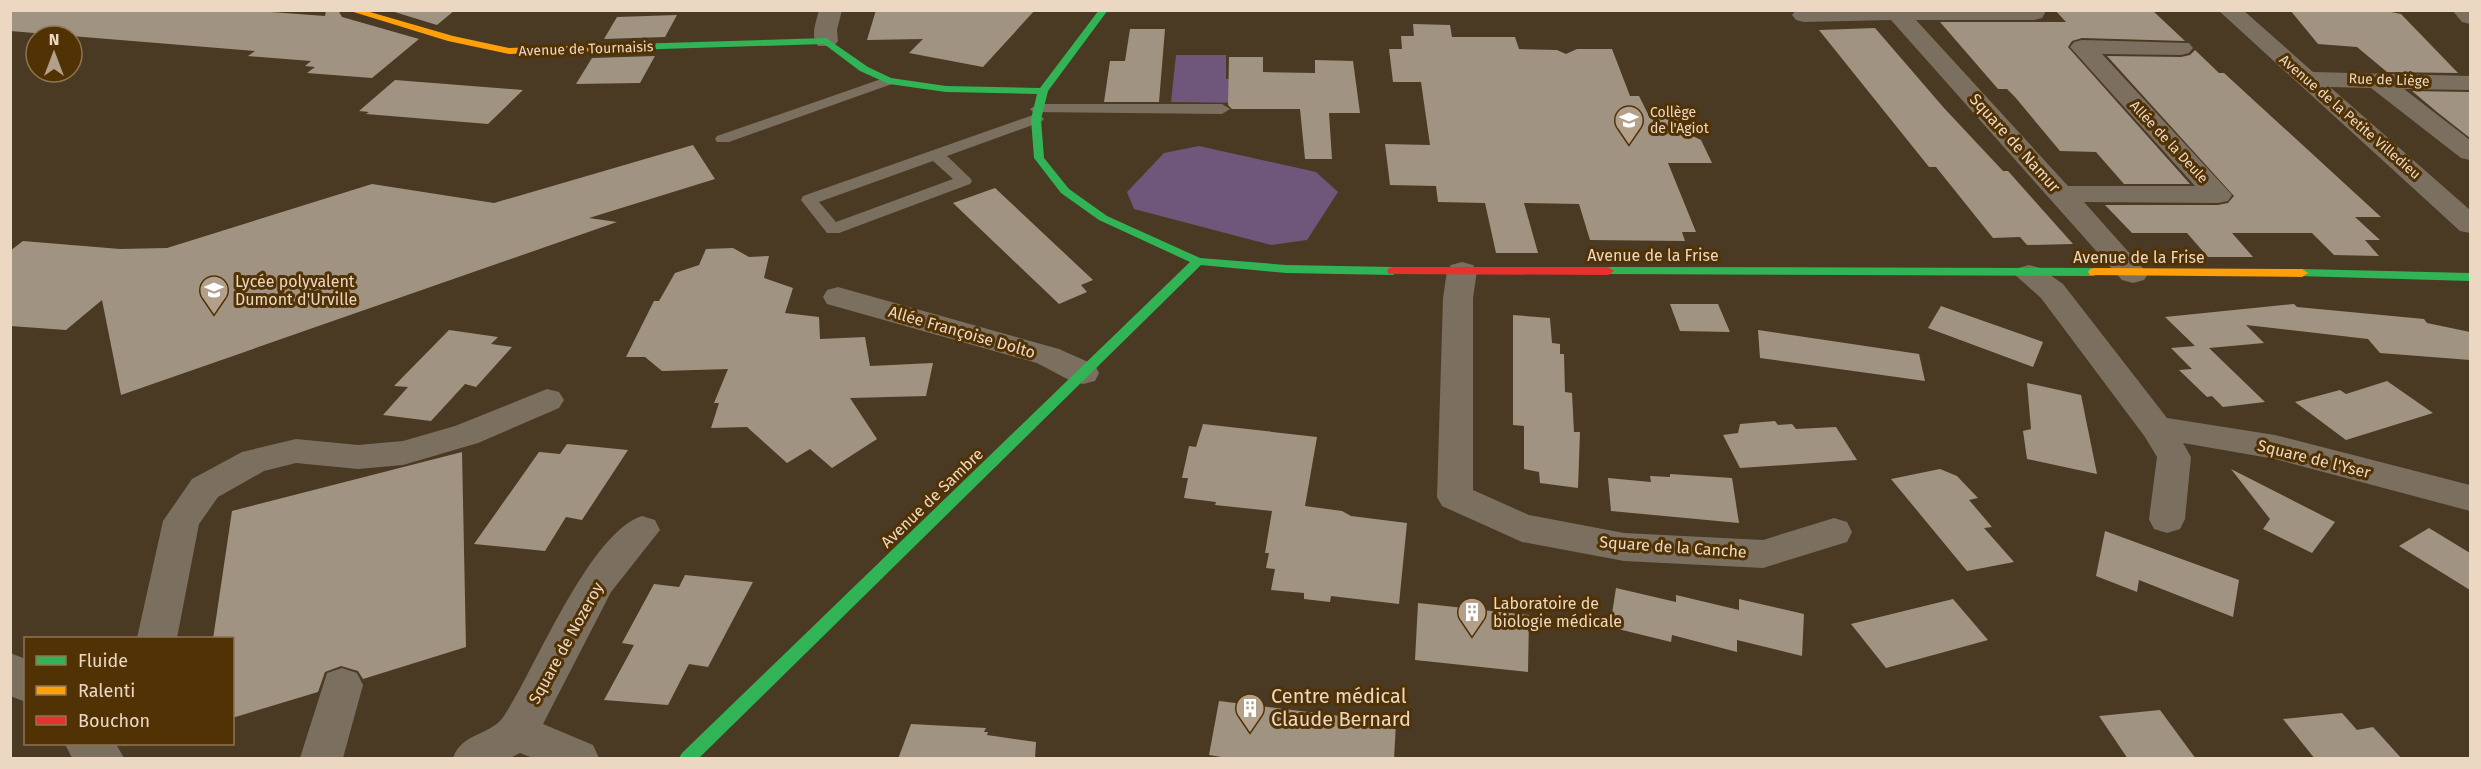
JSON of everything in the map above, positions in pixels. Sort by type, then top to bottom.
[{"type":"street","name":"Avenue de Tournaisis","points":[[351,10],[451,39],[509,51],[826,40]]},
{"type":"street","points":[[831,10],[825,30],[826,40],[854,62],[887,81],[968,91],[1043,91]]},
{"type":"street","name":"Avenue de la Frise","points":[[1104,10],[1043,91],[1037,114],[1039,158],[1065,191],[1102,219],[1198,261],[1286,269],[2029,274],[2364,273],[2470,277]]},
{"type":"street","name":"Avenue de la Petite Villedieu","points":[[2229,10],[2470,225]]},
{"type":"street","points":[[2463,10],[2470,17]]},
{"type":"street","name":"Square de Namur","points":[[1897,13],[2133,274]]},
{"type":"street","points":[[1804,15],[2034,13]]},
{"type":"street","name":"Allée de la Deule","points":[[2063,195],[2218,195],[2082,47],[2181,48]]},
{"type":"street","name":"Rue de Liège","points":[[2307,79],[2470,83]]},
{"type":"street","points":[[2375,79],[2470,152]]},
{"type":"street","name":"Avenue de Sambre","points":[[688,759],[1198,261]]},
{"type":"street","name":"Square de la Canche","points":[[1461,271],[1458,298],[1455,497],[1522,528],[1624,547],[1763,554],[1834,532]]},
{"type":"street","points":[[2029,274],[2052,291],[2157,429],[2174,457],[2167,519]]},
{"type":"street","name":"Allée Françoise Dolto","points":[[838,297],[1048,356],[1083,373]]},
{"type":"street","points":[[157,637],[181,521],[205,488],[254,461],[296,451],[358,457],[403,453],[466,435],[547,400]]},
{"type":"street","name":"Square de l'Yser","points":[[2157,429],[2198,431],[2267,446],[2470,498]]},
{"type":"street","name":"Square de Nozeroy","points":[[474,759],[517,732],[597,582],[642,530]]},
{"type":"street","points":[[10,670],[24,683]]},
{"type":"street","points":[[321,759],[342,686]]},
{"type":"street","points":[[517,732],[578,759]]},
{"type":"street","points":[[87,745],[102,759]]},
{"type":"street","points":[[109,759],[116,745]]},
{"type":"lane","points":[[723,139],[887,81]]},
{"type":"lane","points":[[936,155],[964,181],[833,229],[809,200],[936,155],[1037,114],[1222,108]]},
{"type":"shaded area","points":[[1176,55],[1226,55],[1226,79],[1253,79],[1251,103],[1171,102]]},
{"type":"shaded area","points":[[1199,146],[1316,172],[1338,192],[1307,240],[1271,245],[1134,209],[1127,192],[1164,153]]},
{"type":"building","points":[[10,10],[245,10],[325,16],[326,10],[338,10],[342,17],[419,39],[372,78],[307,73],[315,67],[305,66],[311,61],[248,56],[255,51],[84,37],[84,24],[24,24],[24,32],[10,31]]},
{"type":"building","points":[[388,10],[455,10],[437,25]]},
{"type":"building","points":[[876,10],[1035,10],[983,67],[909,53],[923,39],[867,40]]},
{"type":"building","points":[[2055,10],[2152,10],[2185,41],[2082,38],[2072,41],[2068,47],[2190,184],[2124,184],[2096,152],[2060,151],[2015,97],[2007,89],[1998,89],[1940,22],[2066,22]]},
{"type":"building","points":[[2290,10],[2382,10],[2401,14],[2458,73],[2387,72],[2357,47],[2318,44]]},
{"type":"building","points":[[677,15],[665,37],[604,39],[617,17]]},
{"type":"building","points":[[1413,24],[1450,25],[1452,37],[1515,37],[1519,49],[1557,50],[1566,54],[1577,49],[1612,49],[1630,96],[1639,96],[1650,118],[1678,118],[1684,132],[1701,140],[1712,163],[1668,163],[1696,232],[1682,232],[1685,241],[1590,240],[1579,204],[1524,203],[1538,253],[1496,253],[1485,203],[1438,202],[1436,186],[1390,185],[1385,144],[1430,145],[1421,82],[1393,82],[1389,49],[1402,49],[1401,36],[1414,36]]},
{"type":"building","points":[[1875,28],[1944,108],[2003,171],[2008,171],[2073,244],[2027,245],[2020,237],[1993,238],[1936,167],[1929,167],[1819,30]]},
{"type":"building","points":[[1130,29],[1165,29],[1159,102],[1104,102],[1110,61],[1125,61]]},
{"type":"building","points":[[2195,50],[2219,73],[2224,73],[2381,217],[2355,217],[2380,240],[2365,240],[2379,256],[2334,255],[2312,233],[2232,233],[2253,257],[2208,257],[2187,233],[2132,233],[2105,205],[2218,205],[2228,203],[2234,196],[2107,56],[2181,57],[2190,55]]},
{"type":"building","points":[[655,56],[640,83],[576,84],[592,58]]},
{"type":"building","points":[[1229,57],[1263,57],[1263,72],[1315,73],[1315,60],[1353,61],[1360,113],[1329,113],[1332,159],[1305,159],[1300,109],[1232,109],[1228,105]]},
{"type":"building","points":[[395,80],[523,90],[488,124],[366,114],[369,112],[359,111]]},
{"type":"building","points":[[2412,91],[2470,92],[2470,138],[2437,112]]},
{"type":"building","points":[[693,145],[715,179],[589,218],[617,222],[121,395],[102,300],[66,330],[10,326],[10,251],[23,241],[120,249],[167,248],[372,184],[494,203]]},
{"type":"building","points":[[995,188],[1093,280],[1081,285],[1087,292],[1059,304],[953,203]]},
{"type":"building","points":[[733,248],[749,257],[769,256],[764,278],[793,288],[785,313],[819,317],[820,339],[865,337],[870,366],[933,363],[926,396],[850,398],[877,439],[832,468],[810,449],[787,463],[747,427],[711,428],[719,403],[714,403],[728,369],[662,371],[645,357],[626,357],[654,301],[659,301],[675,273],[699,265],[706,249]]},
{"type":"building","points":[[1670,304],[1718,304],[1730,332],[1680,331]]},
{"type":"building","points":[[2294,304],[2297,307],[2424,319],[2427,323],[2470,332],[2470,360],[2380,353],[2368,339],[2246,325],[2264,343],[2209,348],[2265,402],[2223,407],[2212,396],[2207,397],[2179,370],[2192,369],[2171,348],[2195,346],[2165,317]]},
{"type":"building","points":[[1941,306],[2043,342],[2033,367],[1928,328]]},
{"type":"building","points":[[1513,315],[1550,318],[1552,343],[1560,344],[1560,354],[1564,354],[1565,392],[1572,393],[1574,432],[1580,432],[1578,488],[1540,483],[1539,472],[1524,469],[1524,426],[1513,425]]},
{"type":"building","points":[[449,330],[498,337],[491,344],[512,347],[476,387],[465,384],[431,421],[383,415],[408,387],[394,386]]},
{"type":"building","points":[[1758,330],[1919,354],[1925,381],[1760,358]]},
{"type":"building","points":[[2387,381],[2433,413],[2346,440],[2295,402],[2340,390],[2346,394]]},
{"type":"building","points":[[2027,383],[2081,395],[2097,474],[2027,459],[2023,431],[2031,429]]},
{"type":"building","points":[[1775,421],[1778,425],[1792,424],[1796,429],[1836,427],[1857,460],[1740,468],[1723,435],[1738,433],[1740,424]]},
{"type":"building","points":[[1203,424],[1317,437],[1305,506],[1342,511],[1351,516],[1407,523],[1399,604],[1331,596],[1330,602],[1304,599],[1304,593],[1271,590],[1275,569],[1266,568],[1269,553],[1265,553],[1272,511],[1215,505],[1216,502],[1184,498],[1188,478],[1182,478],[1189,446],[1196,447]]},
{"type":"building","points":[[567,444],[628,450],[582,520],[566,517],[545,551],[474,544],[539,452],[560,454]]},
{"type":"building","points":[[462,452],[466,647],[363,679],[358,671],[341,666],[325,672],[318,692],[234,717],[234,637],[213,637],[232,511]]},
{"type":"building","points":[[1940,469],[1957,476],[1978,498],[1969,500],[1992,527],[1984,528],[2014,562],[1967,571],[1891,479]]},
{"type":"building","points":[[2231,469],[2335,522],[2312,553],[2263,529],[2270,519]]},
{"type":"building","points":[[1670,474],[1732,478],[1739,523],[1611,511],[1608,478],[1651,482],[1650,476],[1670,477]]},
{"type":"building","points":[[2429,528],[2470,553],[2470,590],[2399,546]]},
{"type":"building","points":[[2105,531],[2239,580],[2233,617],[2139,580],[2137,592],[2096,576]]},
{"type":"building","points":[[685,575],[753,582],[708,667],[689,664],[668,705],[604,700],[634,645],[622,643],[654,584],[679,587]]},
{"type":"building","points":[[1616,588],[1676,602],[1676,595],[1739,610],[1739,599],[1804,614],[1802,656],[1737,640],[1737,652],[1672,635],[1671,642],[1610,627]]},
{"type":"building","points":[[1953,599],[1988,640],[1886,668],[1851,624]]},
{"type":"building","name":"Laboratoire de biologie médicale","points":[[1418,603],[1529,615],[1528,672],[1415,660]]},
{"type":"building","points":[[1219,701],[1396,723],[1394,759],[1234,759],[1209,755]]},
{"type":"building","points":[[2160,710],[2196,759],[2128,759],[2099,716]]},
{"type":"building","points":[[2342,713],[2357,730],[2373,727],[2402,759],[2315,759],[2283,719]]},
{"type":"building","points":[[911,724],[986,728],[984,732],[988,732],[987,735],[1036,742],[1035,759],[898,759]]},
{"type":"traffic: fast","points":[[1104,10],[1043,91],[1036,119],[1039,158],[1065,191],[1103,218],[1198,261],[1286,269],[1393,271]]},
{"type":"traffic: fast","points":[[599,48],[826,41],[864,69],[889,81],[946,89],[1043,91]]},
{"type":"traffic: fast","points":[[688,758],[1198,261]]},
{"type":"traffic: fast","points":[[1608,271],[2094,272]]},
{"type":"traffic: fast","points":[[2302,273],[2470,277]]},
{"type":"traffic: slow","points":[[351,10],[451,39],[509,51],[599,48]]},
{"type":"traffic: slow","points":[[2094,272],[2302,273]]},
{"type":"traffic: jam","points":[[1393,271],[1608,271]]},
{"type":"place","name":"Collège de l'Agiot","points":[[1629,146]]},
{"type":"place","name":"Lycée polyvalent Dumont d'Urville","points":[[214,316]]},
{"type":"place","name":"Laboratoire de biologie médicale","points":[[1472,638]]},
{"type":"place","name":"Centre médical Claude Bernard","points":[[1250,734]]}]
